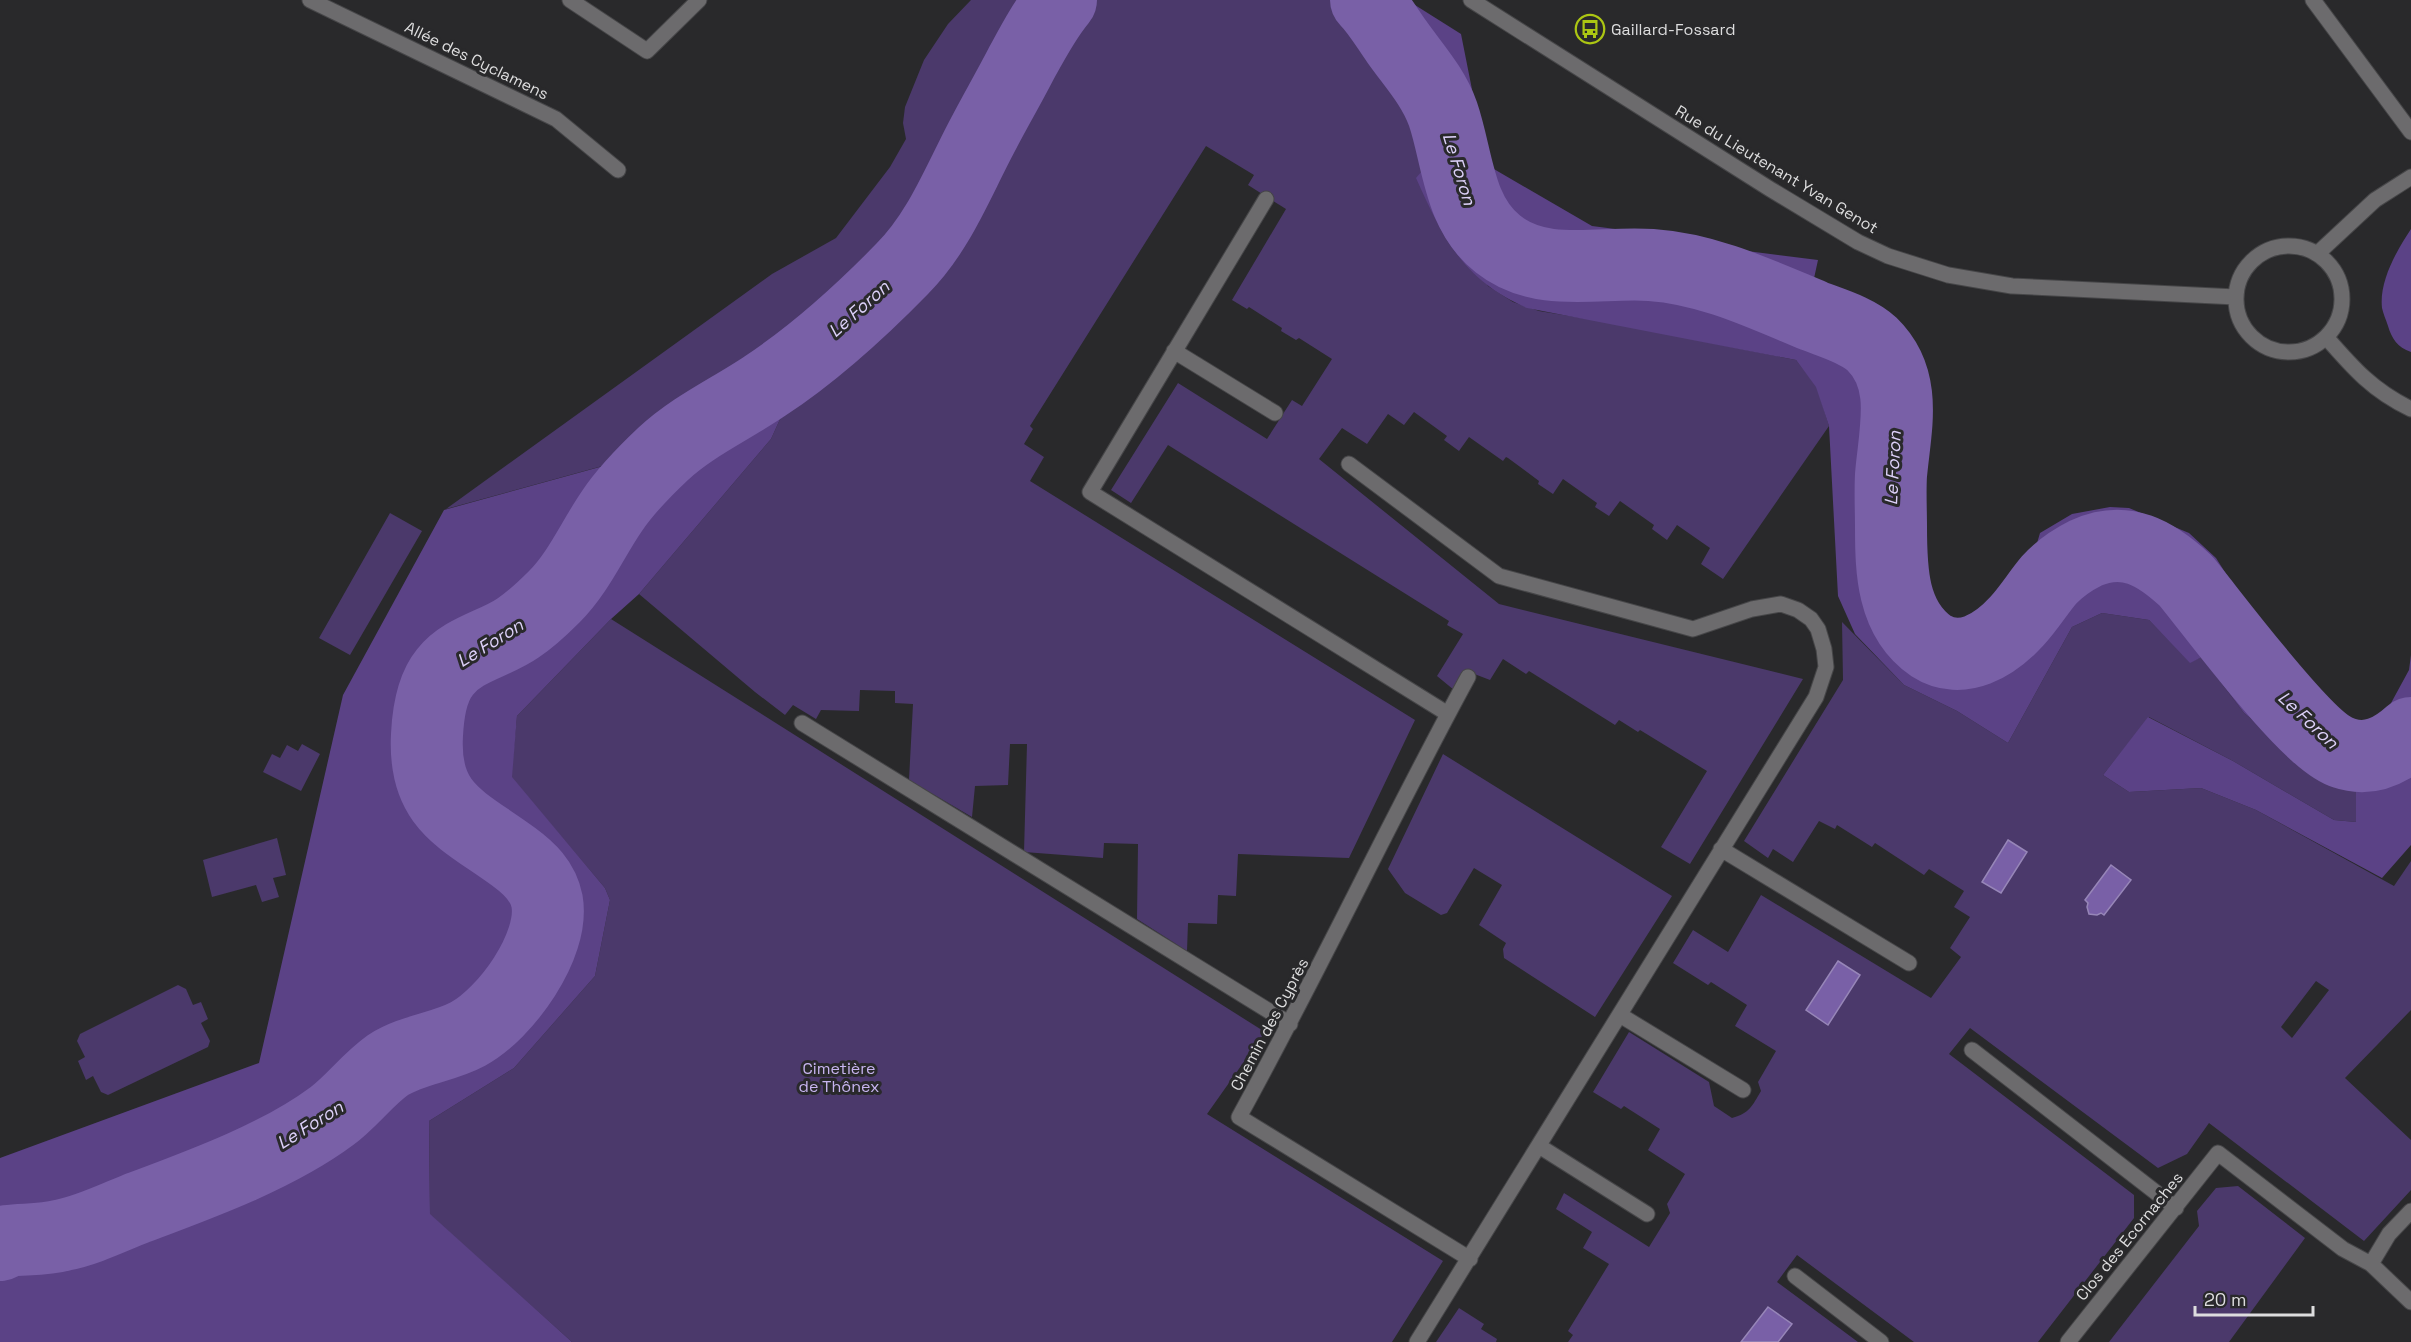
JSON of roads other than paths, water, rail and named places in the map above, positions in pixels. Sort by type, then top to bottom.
[{"type":"street","name":"Allée des Cyclamens","points":[[310,0],[556,119],[618,170]]},
{"type":"street","points":[[570,0],[647,51],[699,0]]},
{"type":"street","name":"Rue du Lieutenant Yvan Genot","points":[[1471,0],[1779,195],[1858,242],[1888,256],[1948,275],[2012,286],[2236,297]]},
{"type":"street","points":[[2313,0],[2411,132]]},
{"type":"street","points":[[2318,254],[2375,200],[2411,177]]},
{"type":"street","points":[[1266,199],[1090,492],[1448,714]]},
{"type":"street","points":[[2280,246],[2299,246],[2318,254],[2334,269],[2342,290],[2342,309],[2339,318],[2326,337],[2317,344],[2295,352],[2284,352],[2266,346],[2244,327],[2237,307],[2239,281],[2245,270],[2259,255],[2280,246]]},
{"type":"street","points":[[2326,337],[2367,382],[2391,400],[2411,409]]},
{"type":"street","points":[[1174,351],[1275,413]]},
{"type":"street","points":[[1349,464],[1499,576],[1693,629],[1752,609],[1781,604],[1798,610],[1811,619],[1818,629],[1826,667],[1816,697],[1417,1342]]},
{"type":"street","name":"Chemin des Cyprès","points":[[1468,677],[1290,1024],[1239,1117],[1470,1259]]},
{"type":"street","points":[[802,723],[1290,1024]]},
{"type":"street","points":[[1721,849],[1909,963]]},
{"type":"street","points":[[1620,1014],[1743,1090]]},
{"type":"street","points":[[1972,1050],[2176,1208]]},
{"type":"street","points":[[1539,1146],[1647,1214]]},
{"type":"street","name":"Clos des Ecornaches","points":[[2068,1342],[2218,1153],[2343,1249],[2371,1264]]},
{"type":"street","points":[[2411,1211],[2389,1234],[2371,1264],[2411,1302]]},
{"type":"street","points":[[1795,1276],[1881,1342]]},
{"type":"waterway","name":"Le Foron","points":[[0,1245],[7,1241],[49,1238],[82,1230],[211,1180],[262,1157],[310,1131],[332,1116],[388,1065],[407,1055],[468,1034],[497,1011],[511,995],[535,958],[543,938],[547,919],[547,901],[539,881],[530,870],[463,821],[439,795],[427,759],[427,735],[432,702],[441,678],[452,664],[470,652],[509,634],[554,597],[578,566],[617,503],[663,454],[687,435],[765,386],[820,346],[854,316],[913,257],[942,216],[1030,47],[1061,0]]},
{"type":"waterway","name":"Le Foron","points":[[1366,0],[1434,94],[1443,114],[1467,201],[1485,231],[1498,244],[1515,255],[1553,265],[1651,265],[1672,267],[1714,277],[1844,327],[1872,344],[1884,358],[1891,373],[1897,406],[1891,475],[1892,560],[1896,592],[1908,622],[1931,646],[1954,654],[1966,653],[1988,645],[2017,621],[2049,580],[2066,565],[2086,553],[2101,548],[2127,547],[2152,555],[2186,581],[2285,703],[2328,744],[2344,753],[2372,755],[2396,745],[2411,733]]},
{"type":"place","name":"Gaillard-Fossard","points":[[1590,29]]},
{"type":"park label","name":"Cimetière de Thônex","points":[[839,1077]]}]
